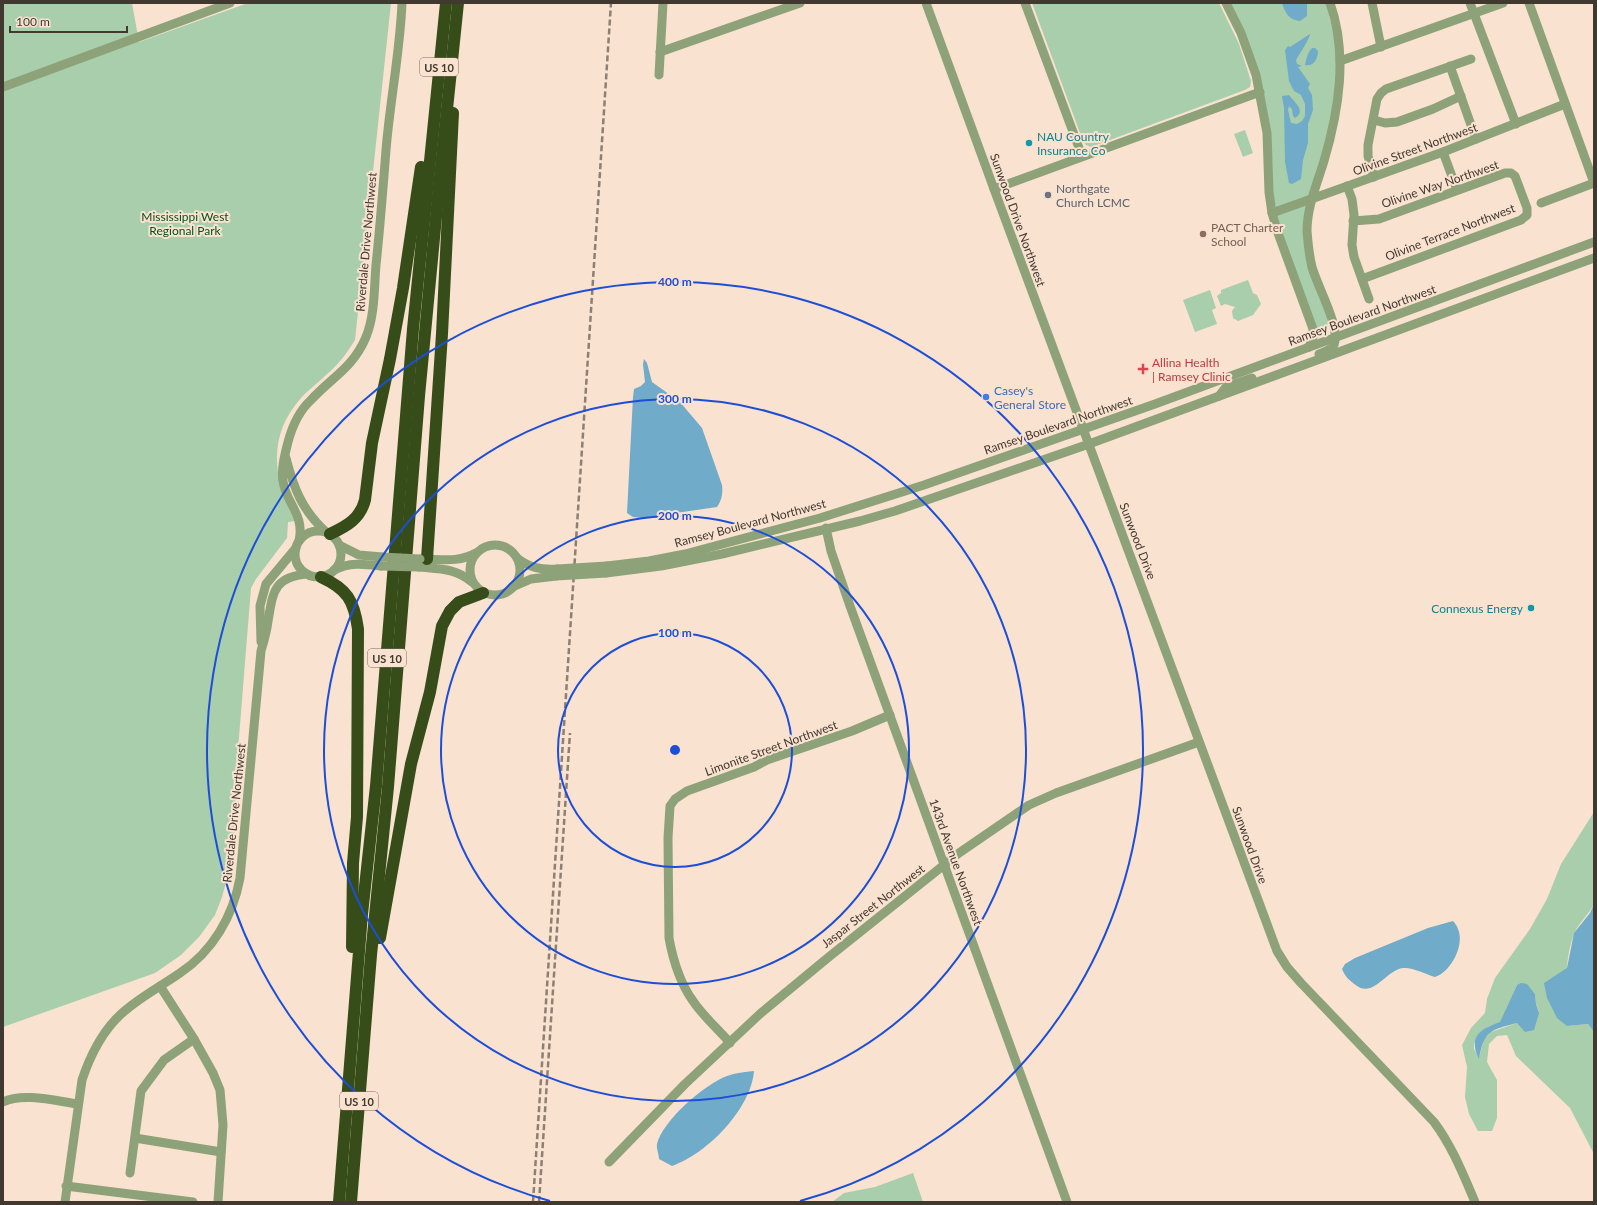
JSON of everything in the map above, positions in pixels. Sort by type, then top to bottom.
[{"type":"highway","name":"US 10","points":[[339,1202],[362,914],[376,786],[407,404],[446,3]]},
{"type":"highway","name":"US 10","points":[[351,1202],[367,1000],[388,788],[431,265],[458,3]]},
{"type":"highway","points":[[422,562],[442,334],[453,133],[453,51]]},
{"type":"highway","points":[[328,533],[343,528],[356,519],[366,500],[372,442],[402,295],[421,168],[434,115]]},
{"type":"highway","points":[[321,577],[337,584],[349,597],[356,615],[358,629],[357,817],[353,863],[351,1045]]},
{"type":"highway","points":[[367,1000],[378,948],[411,764],[430,692],[442,626],[450,611],[459,602],[483,593]]},
{"type":"street","points":[[3,87],[230,3]]},
{"type":"street","name":"Riverdale Drive Northwest","points":[[261,651],[259,619],[266,584],[298,544],[301,533],[300,523],[283,482],[282,471],[292,430],[303,409],[310,400],[338,376],[352,361],[366,336],[371,318],[374,302],[386,148],[402,3]]},
{"type":"street","points":[[658,75],[663,3]]},
{"type":"street","points":[[660,52],[800,3]]},
{"type":"street","name":"Sunwood Drive Northwest","points":[[926,3],[1089,444]]},
{"type":"street","points":[[1025,3],[1082,156]]},
{"type":"street","points":[[1226,3],[1250,55],[1260,92],[1267,133],[1269,192],[1272,213],[1313,329],[1313,337],[1309,347]]},
{"type":"street","points":[[1218,397],[1226,387],[1328,350],[1333,346],[1336,337],[1334,324],[1312,268],[1309,256],[1307,215],[1334,126],[1340,61],[1339,43],[1330,3]]},
{"type":"street","points":[[1470,3],[1516,124]]},
{"type":"street","points":[[1340,61],[1503,3]]},
{"type":"street","points":[[1529,3],[1594,183],[1540,203]]},
{"type":"street","points":[[1375,4],[1381,47]]},
{"type":"street","points":[[1374,177],[1368,156],[1368,145],[1377,98],[1381,93],[1471,59]]},
{"type":"street","points":[[1450,66],[1476,139]]},
{"type":"street","points":[[994,189],[1260,92]]},
{"type":"street","points":[[1374,120],[1385,123],[1397,122],[1433,109],[1461,96]]},
{"type":"street","name":"Olivine Street Northwest","points":[[1272,213],[1443,152],[1566,104]]},
{"type":"street","points":[[1443,152],[1457,190]]},
{"type":"street","name":"Olivine Way Northwest","points":[[1353,221],[1379,218],[1505,173],[1511,173],[1515,176],[1522,194]]},
{"type":"street","points":[[1347,186],[1352,199],[1352,245],[1354,257],[1369,299]]},
{"type":"street","name":"Olivine Terrace Northwest","points":[[1362,279],[1520,220],[1527,215],[1527,208],[1522,194]]},
{"type":"street","name":"Ramsey Boulevard Northwest","points":[[606,569],[685,554],[820,518],[924,485],[1084,429],[1594,242]]},
{"type":"street","name":"Ramsey Boulevard Northwest","points":[[515,586],[531,579],[556,573],[661,566],[722,554],[895,511],[1089,444],[1594,258]]},
{"type":"street","name":"Sunwood Drive","points":[[1089,444],[1263,915],[1282,959],[1300,983],[1434,1122],[1454,1153],[1474,1202]]},
{"type":"street","name":"Riverdale Drive Northwest","points":[[286,454],[293,485],[299,498],[311,517],[328,533]]},
{"type":"street","name":"143rd Avenue Northwest","points":[[826,528],[834,561],[1067,1202]]},
{"type":"street","points":[[334,570],[339,564],[341,557],[339,545],[335,539],[328,533],[319,531],[304,535],[298,544],[295,555],[301,569],[307,574],[314,576],[321,577],[328,574],[341,566],[353,564],[455,560],[470,556],[487,546],[500,545],[511,551],[517,558],[520,570],[519,579],[515,586],[508,592],[492,596],[483,593],[476,588],[472,582],[457,572],[422,562]]},
{"type":"street","points":[[339,545],[359,555],[382,562]]},
{"type":"street","points":[[472,582],[470,566],[476,553]]},
{"type":"street","name":"Ramsey Boulevard Northwest","points":[[517,558],[536,569],[556,573]]},
{"type":"street","name":"Riverdale Drive Northwest","points":[[64,1202],[78,1104],[86,1067],[104,1035],[126,1009],[190,965],[204,952],[222,929],[236,896],[241,869],[261,651],[272,597],[278,585],[289,578],[307,574]]},
{"type":"street","name":"Limonite Street Northwest","points":[[730,1043],[692,1001],[677,971],[672,954],[668,938],[668,812],[670,806],[675,799],[687,792],[754,767],[767,760],[852,731],[890,715]]},
{"type":"street","name":"Jaspar Street Northwest","points":[[609,1162],[685,1084],[761,1013],[824,960],[959,853],[1029,805],[1056,793],[1199,742]]},
{"type":"street","points":[[160,986],[194,1040],[213,1073],[220,1090],[223,1110],[218,1202]]},
{"type":"street","points":[[130,1173],[141,1091],[164,1060],[194,1040]]},
{"type":"street","points":[[3,1102],[8,1099],[21,1097],[78,1104]]},
{"type":"street","points":[[135,1138],[221,1152]]},
{"type":"street","points":[[66,1186],[117,1197],[193,1202]]},
{"type":"green space","name":"Mississippi West Regional Park","points":[[3,3],[132,3],[139,42],[248,3],[391,3],[355,340],[338,363],[301,398],[290,412],[278,442],[278,473],[282,489],[295,521],[288,522],[287,538],[256,579],[251,588],[237,762],[232,859],[222,897],[215,915],[199,937],[181,955],[155,973],[3,1027]]},
{"type":"green space","points":[[1032,3],[1219,3],[1239,44],[1251,81],[1250,87],[1091,147],[1086,145],[1083,141]]},
{"type":"green space","points":[[1229,3],[1326,3],[1336,44],[1336,83],[1329,129],[1304,235],[1329,325],[1326,333],[1320,335],[1317,335],[1280,226],[1273,195],[1266,106]]},
{"type":"green space","points":[[1245,130],[1253,153],[1243,157],[1234,134]]},
{"type":"green space","points":[[1248,280],[1253,293],[1257,295],[1261,304],[1253,315],[1238,321],[1233,318],[1232,311],[1235,307],[1225,304],[1221,306],[1217,296],[1221,293],[1221,290]]},
{"type":"green space","points":[[1210,290],[1216,308],[1212,310],[1217,324],[1195,332],[1183,300]]},
{"type":"green space","points":[[1594,812],[1594,904],[1580,923],[1571,945],[1568,956],[1566,992],[1567,1026],[1588,1024],[1594,1032],[1594,1154],[1570,1108],[1516,1056],[1507,1035],[1497,1036],[1489,1044],[1487,1062],[1497,1080],[1497,1118],[1492,1131],[1478,1131],[1469,1114],[1465,1097],[1467,1067],[1462,1045],[1471,1028],[1485,1013],[1487,999],[1495,978],[1530,929],[1547,899],[1561,864]],"holes":[[[1517,985],[1535,994],[1539,1012],[1517,1023],[1491,1032],[1484,1039],[1479,1058],[1474,1049],[1474,1043],[1489,1026],[1500,1023]]]},
{"type":"green space","points":[[913,1173],[923,1202],[832,1202],[844,1193],[875,1187]]},
{"type":"water","points":[[1282,3],[1307,3],[1307,16],[1300,21],[1290,18]]},
{"type":"water","points":[[1310,34],[1296,60],[1297,64],[1302,66],[1298,67],[1310,84],[1308,88],[1312,95],[1313,110],[1308,124],[1308,143],[1303,160],[1301,179],[1292,184],[1289,183],[1285,162],[1284,108],[1282,96],[1289,95],[1300,109],[1300,112],[1295,118],[1293,116],[1292,109],[1289,106],[1288,110],[1291,123],[1297,124],[1302,121],[1305,116],[1305,104],[1301,95],[1294,91],[1289,81],[1285,50],[1288,46],[1290,47]]},
{"type":"water","points":[[1312,48],[1315,48],[1318,51],[1316,59],[1311,65],[1305,65],[1307,56]]},
{"type":"water","points":[[644,359],[647,363],[652,382],[680,402],[702,428],[722,485],[722,496],[717,507],[642,518],[633,517],[627,513],[633,397],[634,389],[641,386],[645,382],[643,364]]},
{"type":"water","points":[[1594,904],[1594,1032],[1588,1024],[1567,1026],[1557,1018],[1547,998],[1544,983],[1567,968],[1574,933],[1590,913]]},
{"type":"water","points":[[1453,921],[1460,935],[1458,950],[1451,964],[1446,970],[1435,977],[1415,970],[1403,968],[1396,970],[1373,987],[1367,989],[1360,988],[1344,974],[1342,969],[1345,964],[1355,958],[1428,928]]},
{"type":"water","points":[[1521,983],[1527,984],[1535,994],[1539,1013],[1534,1030],[1525,1032],[1517,1023],[1494,1030],[1486,1037],[1479,1059],[1475,1045],[1478,1035],[1487,1028],[1500,1022],[1517,985]]},
{"type":"water","points":[[754,1071],[751,1086],[745,1100],[736,1115],[713,1141],[685,1160],[672,1166],[659,1159],[657,1144],[661,1135],[667,1124],[686,1104],[718,1080],[733,1074]]},
{"type":"railway","points":[[533,1202],[611,3]]},
{"type":"railway","points":[[539,1202],[570,733]]},
{"type":"place","name":"NAU Country Insurance Co","points":[[1029,143]]},
{"type":"place","name":"Northgate Church LCMC","points":[[1048,195]]},
{"type":"place","name":"PACT Charter School","points":[[1203,234]]},
{"type":"place","name":"Allina Health | Ramsey Clinic","points":[[1143,369]]},
{"type":"place","name":"Casey's General Store","points":[[986,397]]},
{"type":"place","name":"Connexus Energy","points":[[1531,608]]}]
